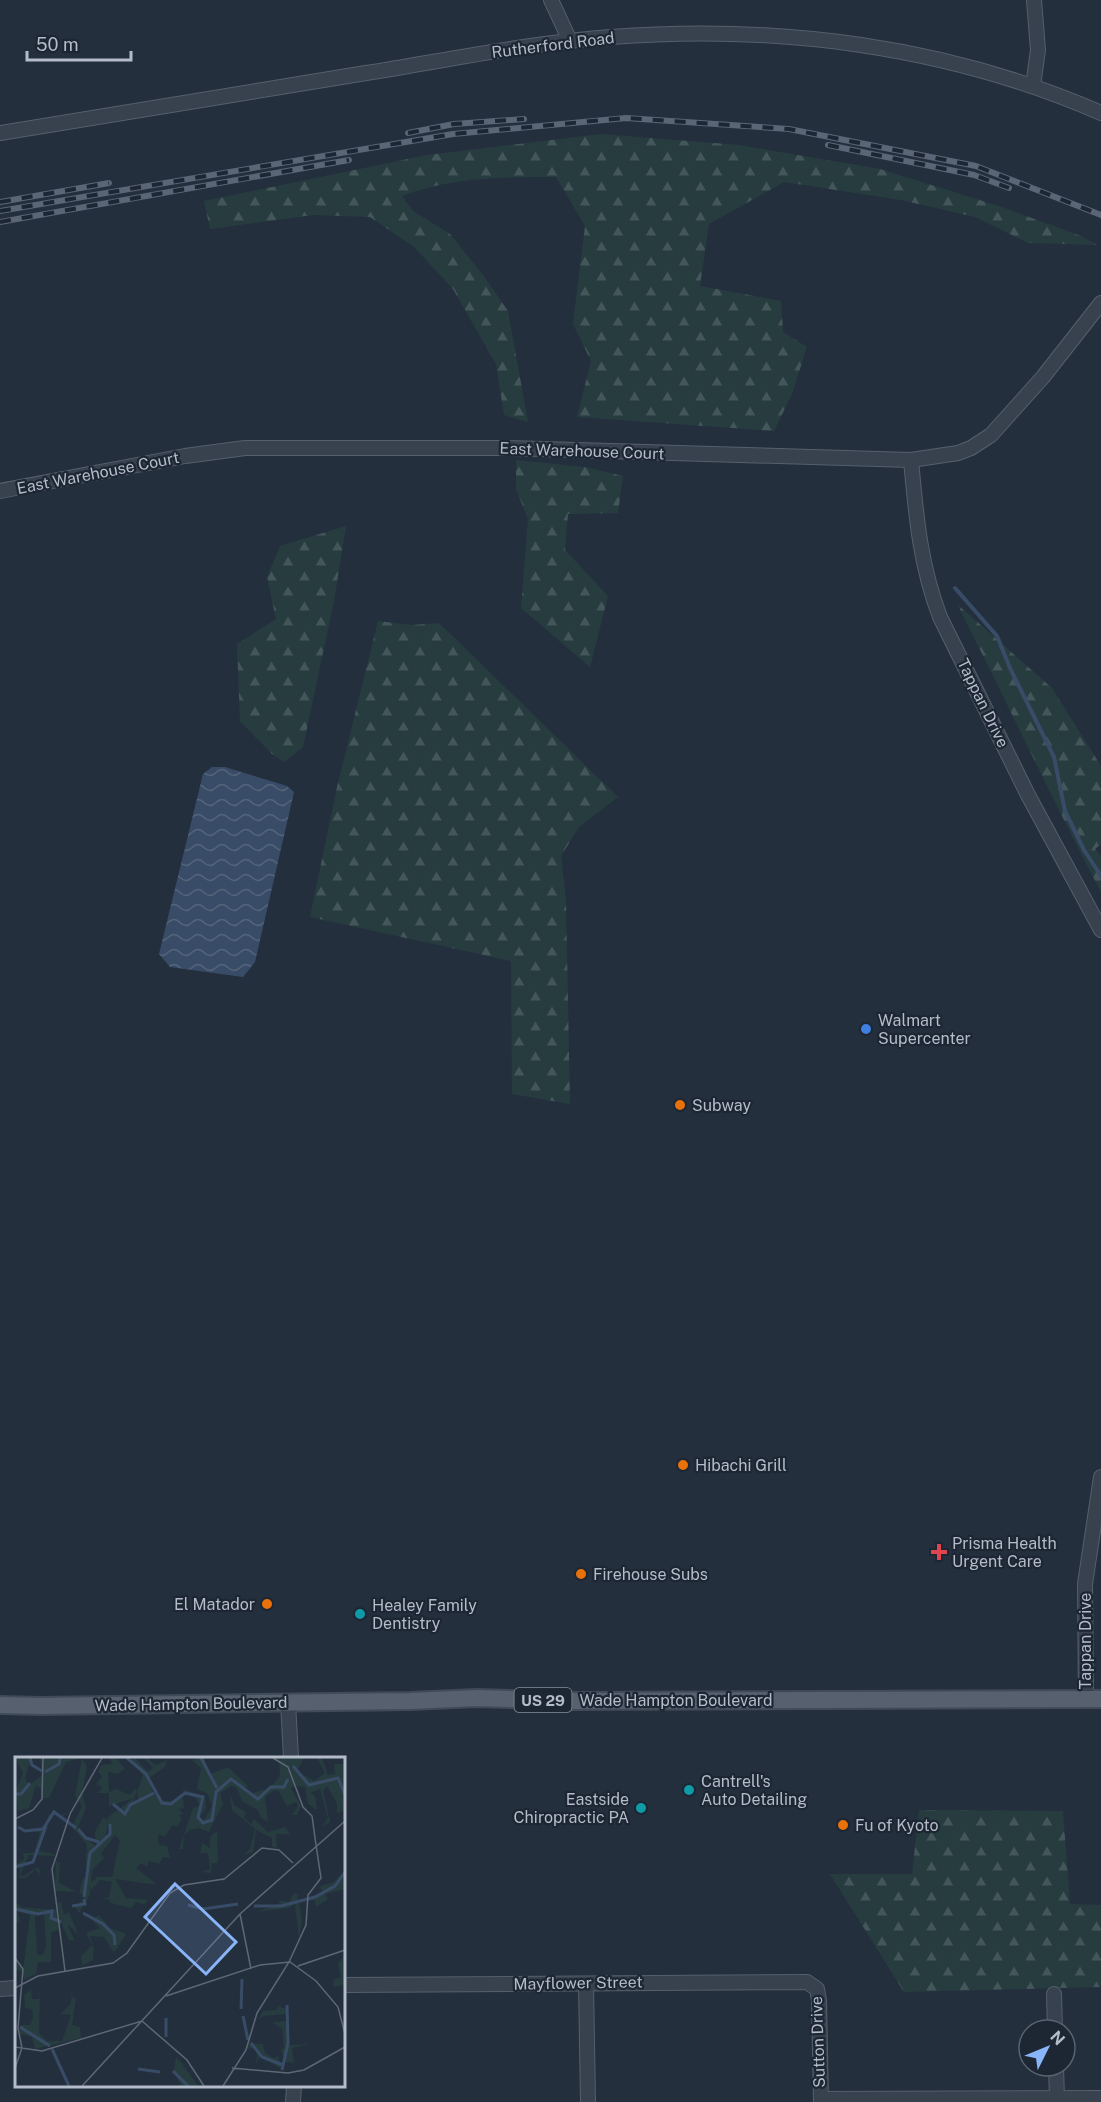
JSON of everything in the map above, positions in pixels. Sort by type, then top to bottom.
[{"type":"main road","name":"Wade Hampton Boulevard","points":[[0,1705],[410,1701],[477,1698],[571,1701],[1093,1699]]},
{"type":"street","points":[[551,0],[570,41]]},
{"type":"street","points":[[1034,0],[1038,50],[1034,86]]},
{"type":"street","name":"Rutherford Road","points":[[0,133],[570,41],[681,33],[742,33],[800,37],[912,54],[1034,86],[1101,113]]},
{"type":"street","name":"East Warehouse Court","points":[[0,491],[185,456],[245,448],[508,448],[911,460],[957,453],[971,448],[991,435],[1043,377],[1101,303]]},
{"type":"street","name":"Tappan Drive","points":[[911,460],[922,559],[929,588],[940,617],[1033,805],[1101,930]]},
{"type":"street","name":"Tappan Drive","points":[[1093,1699],[1085,1584],[1101,1477]]},
{"type":"street","points":[[288,1702],[291,1757]]},
{"type":"street","name":"Mayflower Street","points":[[345,1985],[799,1981],[812,1984]]},
{"type":"street","points":[[586,1984],[588,2102]]},
{"type":"street","name":"Sutton Drive","points":[[812,1984],[817,1989],[819,2000],[821,2100]]},
{"type":"street","points":[[0,1989],[15,1988]]},
{"type":"street","points":[[1054,1994],[1055,2018]]},
{"type":"street","points":[[1057,2078],[1058,2098]]},
{"type":"street","points":[[292,2102],[294,2087]]},
{"type":"street","points":[[821,2100],[1101,2098]]},
{"type":"green space","points":[[601,134],[739,145],[880,169],[999,206],[1081,236],[1097,245],[1028,243],[975,217],[901,200],[784,182],[709,224],[700,286],[781,301],[783,332],[807,347],[792,394],[774,431],[577,417],[591,361],[573,324],[585,226],[556,177],[498,178],[459,182],[439,185],[402,196],[413,211],[450,234],[508,311],[528,422],[504,415],[496,364],[453,289],[414,247],[370,217],[313,215],[210,229],[204,201],[427,155]]},
{"type":"green space","points":[[516,460],[585,467],[623,476],[618,513],[568,514],[565,550],[608,596],[590,667],[521,608],[528,519],[516,489]]},
{"type":"green space","points":[[346,526],[334,601],[303,747],[284,762],[272,754],[240,721],[237,644],[276,619],[267,577],[280,546]]},
{"type":"green space","points":[[957,604],[1052,688],[1101,766],[1101,844],[1095,849],[1101,856],[1101,892],[1064,820]]},
{"type":"green space","points":[[378,621],[411,625],[439,623],[618,797],[579,827],[561,856],[566,900],[570,1104],[512,1094],[511,961],[310,917],[337,787]]},
{"type":"green space","points":[[919,1810],[1063,1811],[1070,1904],[1101,1905],[1101,1987],[904,1992],[830,1874],[912,1874]]},
{"type":"water","points":[[212,767],[225,767],[287,786],[294,792],[255,962],[243,977],[170,967],[159,954],[203,774]]},
{"type":"waterway","points":[[955,588],[997,636],[1010,668],[1054,757],[1065,811],[1084,850],[1101,876]]},
{"type":"railway","points":[[0,211],[453,134],[626,118],[789,129],[976,166],[1101,215]]},
{"type":"railway","points":[[408,133],[454,124],[524,119]]},
{"type":"railway","points":[[828,145],[974,175],[1009,188]]},
{"type":"railway","points":[[0,222],[349,160]]},
{"type":"railway","points":[[0,202],[109,183]]},
{"type":"place","name":"Walmart Supercenter","points":[[866,1029]]},
{"type":"place","name":"Subway","points":[[680,1105]]},
{"type":"place","name":"Hibachi Grill","points":[[683,1465]]},
{"type":"place","name":"Prisma Health Urgent Care","points":[[939,1552]]},
{"type":"place","name":"Firehouse Subs","points":[[581,1574]]},
{"type":"place","name":"El Matador","points":[[267,1604]]},
{"type":"place","name":"Healey Family Dentistry","points":[[360,1614]]},
{"type":"place","name":"Cantrell's Auto Detailing","points":[[689,1790]]},
{"type":"place","name":"Eastside Chiropractic PA","points":[[641,1808]]},
{"type":"place","name":"Fu of Kyoto","points":[[843,1825]]}]
